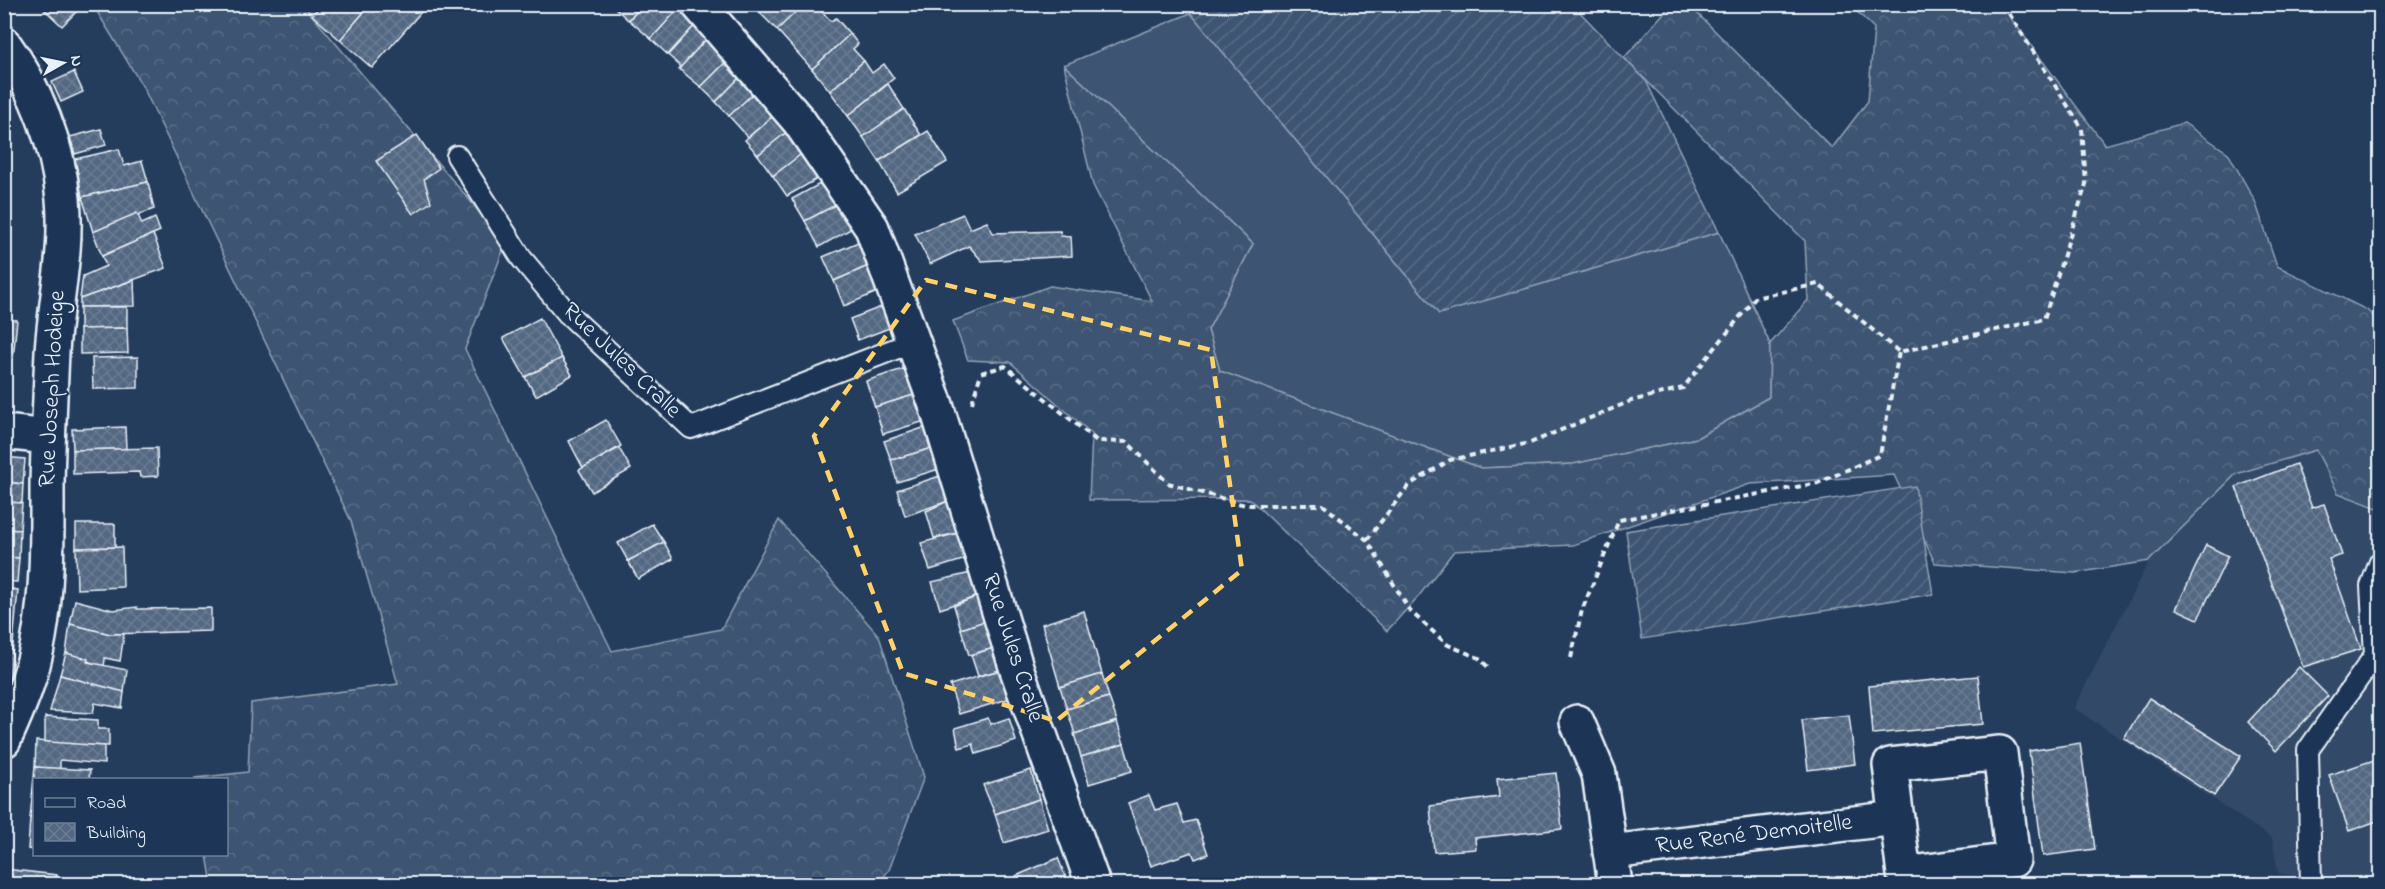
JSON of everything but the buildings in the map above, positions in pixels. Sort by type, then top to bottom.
[{"type":"street","name":"Rue Jules Cralle","points":[[698,4],[799,120],[873,228],[941,422],[1017,670],[1093,885]]},
{"type":"street","name":"Rue Joseph Hodeige","points":[[4,44],[25,73],[55,155],[63,199],[64,240],[54,325],[48,437],[47,574],[39,638],[25,693],[4,740]]},
{"type":"street","points":[[4,432],[48,437]]},
{"type":"street","points":[[1577,722],[1599,774],[1615,885]]},
{"type":"street","points":[[2001,753],[2013,860],[1904,874],[1897,818],[1890,765],[2001,753]]},
{"type":"street","name":"Rue René Demoitelle","points":[[1610,852],[1897,818]]},
{"type":"lane","name":"Rue Jules Cralle","points":[[457,156],[522,259],[568,314],[691,428],[913,342]]},
{"type":"lane","points":[[2312,885],[2308,750],[2375,655],[2371,586],[2380,562]]},
{"type":"path","points":[[1899,352],[2044,319],[2086,183],[2082,128],[2003,4]]},
{"type":"path","points":[[1366,540],[1409,485],[1450,460],[1530,443],[1631,401],[1683,388],[1755,298],[1818,284],[1899,352]]},
{"type":"path","points":[[1571,658],[1582,610],[1619,520],[1818,483],[1880,455],[1899,352]]},
{"type":"path","points":[[941,422],[969,413],[981,373],[1005,366],[1097,441],[1127,442],[1168,483],[1245,505],[1323,505],[1366,540],[1410,611],[1448,645],[1479,657],[1489,668]]},
{"type":"highlighted area","points":[[926,280],[1211,350],[1242,570],[1056,721],[903,673],[814,436]]},
{"type":"shaded area","points":[[2316,450],[2338,493],[2380,509],[2380,884],[2350,884],[2278,873],[2272,838],[2074,708],[2149,561],[2236,473]]},
{"type":"green space","points":[[93,5],[303,5],[506,243],[465,349],[612,651],[721,629],[779,520],[879,636],[924,777],[889,870],[878,884],[212,884],[207,856],[228,856],[228,778],[194,778],[248,772],[251,703],[398,684],[351,521],[143,87]]},
{"type":"green space","points":[[1184,5],[1573,5],[1646,81],[1719,232],[1439,314]]},
{"type":"green space","points":[[1671,5],[1689,5],[1832,148],[1868,101],[1874,28],[1850,5],[2001,5],[2105,145],[2184,123],[2228,153],[2255,201],[2277,266],[2367,310],[2380,323],[2380,509],[2338,493],[2316,450],[2236,474],[2149,561],[2075,573],[1935,563],[1894,475],[1750,484],[1573,545],[1454,551],[1418,597],[1387,631],[1250,499],[1089,500],[1092,434],[1010,362],[968,360],[953,321],[1050,286],[1152,301],[1093,185],[1064,65],[1253,244],[1208,330],[1220,371],[1481,468],[1573,464],[1697,438],[1769,397],[1770,344],[1808,300],[1805,241],[1624,58]]},
{"type":"green space","points":[[1191,13],[1439,314],[1719,232],[1770,344],[1769,397],[1697,438],[1573,464],[1481,468],[1220,371],[1208,330],[1253,244],[1064,65]]},
{"type":"green space","points":[[1915,486],[1933,594],[1642,639],[1626,531]]}]
